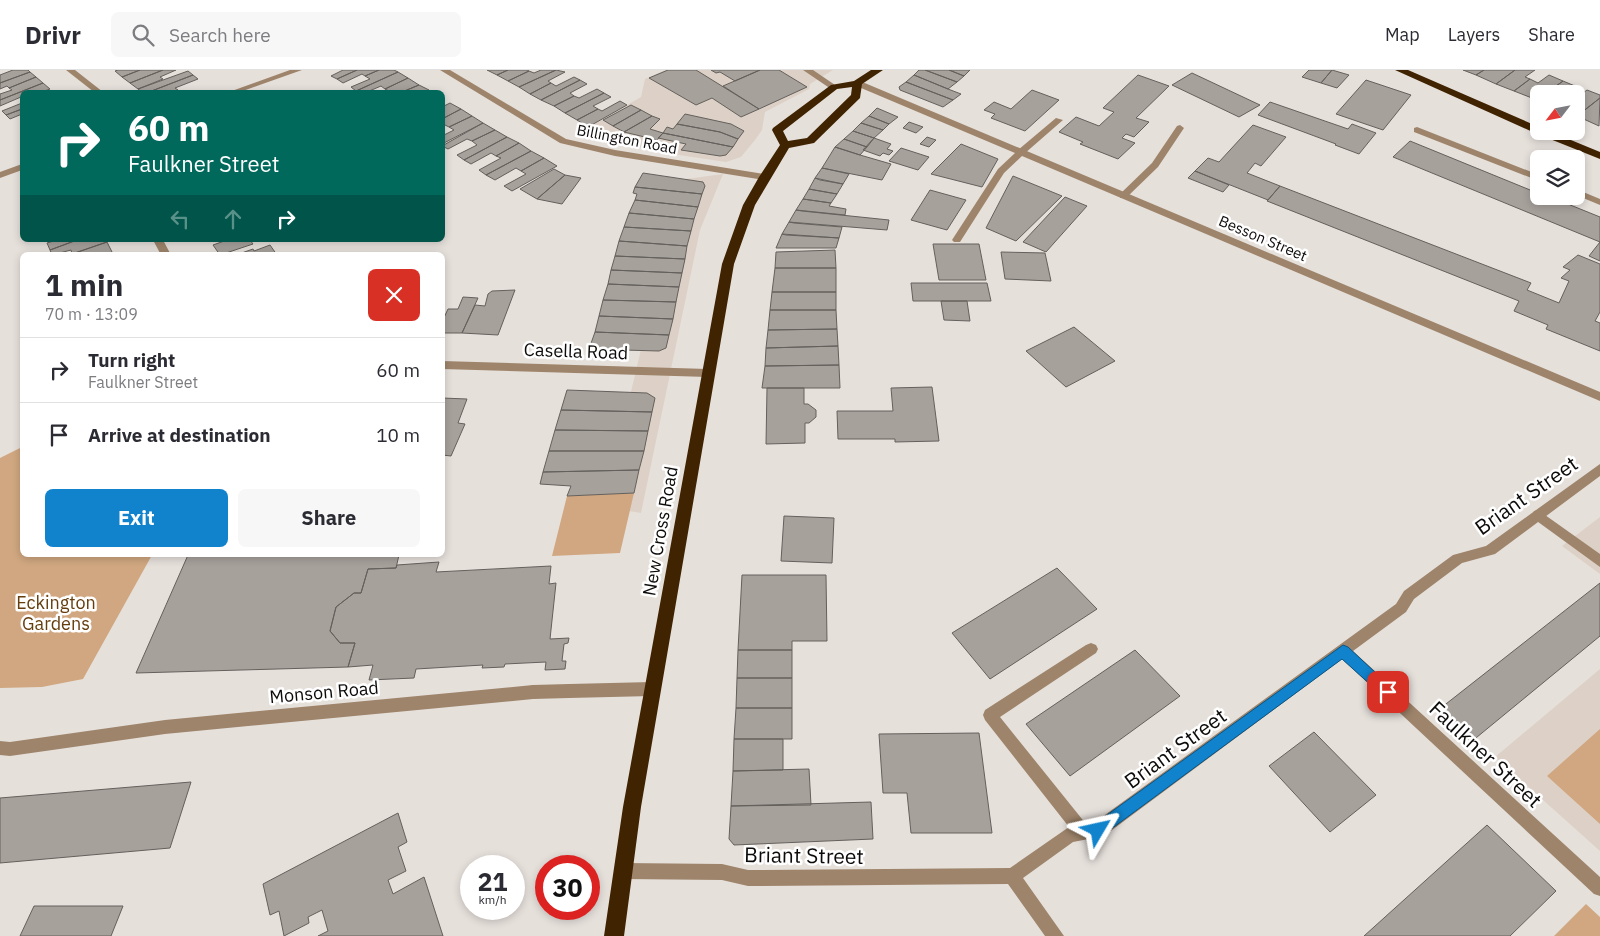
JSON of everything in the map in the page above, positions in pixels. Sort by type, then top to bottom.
[{"type":"highway","points":[[856,84],[856,96],[810,141],[785,145],[778,130],[834,86],[856,84],[878,70]]},
{"type":"highway","points":[[1400,70],[1530,127]]},
{"type":"highway","points":[[1561,140],[1600,156]]},
{"type":"highway","name":"New Cross Road","points":[[614,936],[652,689],[728,264],[749,205],[764,177],[785,145]]},
{"type":"street","points":[[70,70],[97,90]]},
{"type":"street","points":[[239,90],[298,70]]},
{"type":"street","name":"Billington Road","points":[[444,70],[563,141],[615,154],[764,177]]},
{"type":"street","points":[[807,70],[834,86]]},
{"type":"street","name":"Besson Street","points":[[856,84],[916,107],[1600,397]]},
{"type":"street","points":[[957,240],[1001,172],[1021,152],[1059,120]]},
{"type":"street","points":[[1123,196],[1155,165],[1180,128]]},
{"type":"street","points":[[1417,130],[1530,174]]},
{"type":"street","points":[[0,175],[20,168]]},
{"type":"street","points":[[1585,196],[1600,202]]},
{"type":"street","name":"Casella Road","points":[[445,365],[708,373]]},
{"type":"street","name":"Briant Street","points":[[623,871],[722,872],[748,878],[1012,876],[1070,834],[1098,830],[1401,608],[1409,595],[1458,559],[1490,550],[1600,469]]},
{"type":"street","points":[[1538,515],[1600,561]]},
{"type":"street","points":[[1083,832],[990,715],[1091,649]]},
{"type":"street","name":"Faulkner Street","points":[[1343,651],[1600,888]]},
{"type":"street","name":"Monson Road","points":[[0,748],[10,749],[174,726],[533,692],[652,689]]},
{"type":"street","points":[[1012,876],[1055,936]]},
{"type":"shaded area","points":[[665,70],[833,70],[810,84],[809,89],[765,112],[762,130],[755,140],[741,157],[726,162],[659,152],[586,135],[584,130],[641,97],[645,79]]},
{"type":"shaded area","points":[[723,174],[700,230],[641,513],[604,507],[669,230],[686,179]]},
{"type":"shaded area","points":[[1600,517],[1600,574],[1562,546]]},
{"type":"shaded area","points":[[1600,669],[1600,851],[1495,757]]},
{"type":"green space","name":"Eckington Gardens","points":[[20,448],[20,557],[151,557],[83,679],[42,687],[0,688],[0,458]]},
{"type":"green space","points":[[634,493],[620,553],[552,556],[567,496]]},
{"type":"green space","points":[[1600,729],[1600,824],[1547,776]]},
{"type":"green space","points":[[1586,904],[1600,917],[1600,936],[1554,936]]},
{"type":"building","points":[[13,70],[28,70],[30,72],[0,83],[0,75]]},
{"type":"building","points":[[140,70],[122,77],[115,71]]},
{"type":"building","points":[[140,70],[163,70],[130,83],[122,77]]},
{"type":"building","points":[[163,70],[176,70],[160,77],[163,79],[138,89],[130,83]]},
{"type":"building","points":[[343,70],[357,70],[337,79],[331,76]]},
{"type":"building","points":[[357,70],[379,70],[365,76],[362,74],[343,83],[337,79]]},
{"type":"building","points":[[379,70],[394,70],[398,72],[358,90],[351,87],[370,79],[365,76]]},
{"type":"building","points":[[487,70],[508,70],[497,75]]},
{"type":"building","points":[[508,70],[529,71],[508,81],[497,75]]},
{"type":"building","points":[[541,70],[556,70],[519,87],[508,81],[529,71],[534,73]]},
{"type":"building","points":[[556,70],[565,72],[548,81],[551,83],[530,94],[519,87]]},
{"type":"building","points":[[668,70],[696,70],[759,109],[741,117],[712,98],[696,105],[649,78]]},
{"type":"building","points":[[711,70],[760,70],[735,81],[720,72],[716,73]]},
{"type":"building","points":[[760,70],[779,70],[807,87],[759,109],[723,86]]},
{"type":"building","points":[[919,70],[925,70],[957,82],[948,89],[914,75]]},
{"type":"building","points":[[925,70],[949,70],[964,76],[957,82]]},
{"type":"building","points":[[949,70],[970,70],[964,76]]},
{"type":"building","points":[[1309,70],[1332,70],[1321,83],[1302,77]]},
{"type":"building","points":[[1332,70],[1349,75],[1337,88],[1321,83]]},
{"type":"building","points":[[1463,70],[1484,70],[1476,75]]},
{"type":"building","points":[[1484,70],[1515,70],[1496,84],[1476,75]]},
{"type":"building","points":[[1515,70],[1535,70],[1525,77],[1530,79],[1514,91],[1496,84]]},
{"type":"building","points":[[188,71],[193,75],[154,90],[138,89]]},
{"type":"building","points":[[30,72],[36,77],[9,88],[7,86],[0,89],[0,83]]},
{"type":"building","points":[[398,72],[408,78],[385,89],[381,86],[372,90],[358,90]]},
{"type":"building","points":[[1192,73],[1260,105],[1239,117],[1172,85]]},
{"type":"building","points":[[193,75],[198,79],[175,88],[178,90],[154,90]]},
{"type":"building","points":[[914,75],[961,94],[953,100],[906,82]]},
{"type":"building","points":[[1138,75],[1169,86],[1136,118],[1149,122],[1134,137],[1126,134],[1122,138],[1135,143],[1118,159],[1080,144],[1083,142],[1059,132],[1076,117],[1099,126],[1114,112],[1103,108]]},
{"type":"building","points":[[1549,75],[1563,81],[1557,85],[1530,85],[1530,97],[1514,91],[1530,79],[1538,83]]},
{"type":"building","points":[[36,77],[43,83],[25,90],[20,90],[20,92],[0,100],[0,94],[12,90],[9,88]]},
{"type":"building","points":[[574,77],[580,80],[541,100],[530,94],[551,83],[556,86]]},
{"type":"building","points":[[408,78],[419,85],[407,90],[385,89]]},
{"type":"building","points":[[580,80],[587,84],[570,93],[574,96],[554,106],[541,100]]},
{"type":"building","points":[[1366,80],[1411,95],[1383,130],[1336,114]]},
{"type":"building","points":[[1563,81],[1573,85],[1557,85]]},
{"type":"building","points":[[906,82],[953,100],[943,107],[900,90],[899,87]]},
{"type":"building","points":[[43,83],[50,89],[47,90],[25,90]]},
{"type":"building","points":[[419,85],[429,90],[407,90]]},
{"type":"building","points":[[597,89],[604,93],[565,113],[554,106],[574,96],[579,98]]},
{"type":"building","points":[[1032,90],[1059,100],[1025,131],[991,118],[995,114],[984,110],[994,102],[1011,109]]},
{"type":"building","points":[[1587,90],[1600,95],[1600,98],[1585,110],[1585,91]]},
{"type":"building","points":[[20,92],[20,97],[0,106],[0,100]]},
{"type":"building","points":[[604,93],[611,97],[593,106],[598,109],[577,120],[565,113]]},
{"type":"building","points":[[1600,98],[1599,126],[1585,120],[1585,110]]},
{"type":"building","points":[[620,101],[627,105],[588,127],[577,120],[598,109],[602,111]]},
{"type":"building","points":[[1270,102],[1348,129],[1352,124],[1376,133],[1359,154],[1258,115]]},
{"type":"building","points":[[450,103],[461,109],[445,117],[445,106]]},
{"type":"building","points":[[20,104],[20,110],[6,115],[2,111]]},
{"type":"building","points":[[631,105],[641,110],[613,126],[603,120]]},
{"type":"building","points":[[877,108],[898,117],[889,124],[869,116]]},
{"type":"building","points":[[461,109],[472,116],[449,127],[445,125],[445,117]]},
{"type":"building","points":[[20,110],[20,115],[10,119],[6,115]]},
{"type":"building","points":[[641,110],[652,116],[624,132],[613,126]]},
{"type":"building","points":[[685,114],[731,124],[744,131],[738,139],[720,132],[677,124]]},
{"type":"building","points":[[472,116],[483,123],[445,142],[445,134],[454,130],[449,127]]},
{"type":"building","points":[[652,116],[660,119],[650,129],[663,133],[657,140],[624,132]]},
{"type":"building","points":[[869,116],[889,124],[883,130],[861,123]]},
{"type":"building","points":[[909,122],[923,127],[916,133],[903,128]]},
{"type":"building","points":[[483,123],[495,130],[472,141],[467,139],[448,149],[445,148],[445,144]]},
{"type":"building","points":[[861,123],[883,130],[874,138],[853,131]]},
{"type":"building","points":[[677,124],[720,132],[738,139],[733,147],[663,133],[667,127],[673,129]]},
{"type":"building","points":[[1253,125],[1286,137],[1261,166],[1255,163],[1247,173],[1280,186],[1268,200],[1195,171],[1208,158],[1219,162]]},
{"type":"building","points":[[495,130],[507,137],[464,160],[457,155],[477,145],[472,141]]},
{"type":"building","points":[[853,131],[874,138],[867,147],[844,139]]},
{"type":"building","points":[[663,133],[733,147],[726,155],[720,156],[681,150],[686,144],[658,138]]},
{"type":"building","points":[[507,137],[519,143],[496,156],[491,153],[471,164],[464,160]]},
{"type":"building","points":[[927,137],[936,140],[929,147],[920,144]]},
{"type":"building","points":[[874,138],[891,144],[887,149],[893,151],[889,155],[883,153],[880,156],[863,150]]},
{"type":"building","points":[[844,139],[867,147],[860,155],[835,147]]},
{"type":"building","points":[[1410,141],[1530,190],[1530,205],[1570,205],[1600,217],[1600,242],[1393,157]]},
{"type":"building","points":[[519,143],[531,151],[486,175],[479,170],[501,158],[496,156]]},
{"type":"building","points":[[961,144],[998,159],[982,187],[931,174]]},
{"type":"building","points":[[835,147],[891,164],[882,180],[822,168]]},
{"type":"building","points":[[901,148],[929,157],[918,170],[889,161]]},
{"type":"building","points":[[531,151],[544,158],[521,171],[516,168],[495,180],[486,175]]},
{"type":"building","points":[[544,158],[557,166],[512,191],[504,186],[526,174],[521,171]]},
{"type":"building","points":[[822,168],[849,174],[843,184],[815,178]]},
{"type":"building","points":[[554,169],[565,175],[537,199],[520,189]]},
{"type":"building","points":[[1195,171],[1229,185],[1223,192],[1188,178]]},
{"type":"building","points":[[643,173],[703,182],[705,186],[702,194],[635,187]]},
{"type":"building","points":[[565,175],[581,178],[562,204],[537,199]]},
{"type":"building","points":[[1013,176],[1062,196],[1016,241],[986,228]]},
{"type":"building","points":[[815,178],[843,184],[837,194],[809,189]]},
{"type":"building","points":[[1280,186],[1531,283],[1527,290],[1559,303],[1569,281],[1561,278],[1570,270],[1563,267],[1578,255],[1600,264],[1600,312],[1595,321],[1600,323],[1600,351],[1546,329],[1548,325],[1514,311],[1519,301],[1267,201]]},
{"type":"building","points":[[635,187],[702,194],[698,207],[635,200],[637,194],[633,193]]},
{"type":"building","points":[[809,189],[837,194],[831,203],[803,199]]},
{"type":"building","points":[[930,190],[966,200],[947,230],[911,220]]},
{"type":"building","points":[[1065,197],[1087,206],[1046,252],[1023,242]]},
{"type":"building","points":[[803,199],[831,203],[829,206],[846,209],[845,215],[796,210]]},
{"type":"building","points":[[635,200],[698,207],[694,219],[629,213]]},
{"type":"building","points":[[796,210],[889,220],[887,230],[789,222]]},
{"type":"building","points":[[629,213],[694,219],[691,231],[624,227]]},
{"type":"building","points":[[789,222],[842,227],[839,238],[782,234]]},
{"type":"building","points":[[624,227],[691,231],[687,246],[619,241]]},
{"type":"building","points":[[782,234],[839,238],[836,248],[776,248]]},
{"type":"building","points":[[619,241],[687,246],[685,259],[615,256]]},
{"type":"building","points":[[50,242],[72,242],[50,250],[47,243]]},
{"type":"building","points":[[72,242],[107,242],[78,252],[72,252],[71,250],[51,252],[50,250]]},
{"type":"building","points":[[107,242],[112,252],[78,252]]},
{"type":"building","points":[[221,242],[252,242],[253,244],[229,252],[218,252],[213,245]]},
{"type":"building","points":[[1600,242],[1600,261],[1589,256]]},
{"type":"building","points":[[933,244],[979,244],[986,280],[939,280]]},
{"type":"building","points":[[270,245],[275,252],[244,252],[253,249],[254,251]]},
{"type":"building","points":[[835,250],[836,268],[775,268],[776,252]]},
{"type":"building","points":[[1001,252],[1045,253],[1051,281],[1005,279]]},
{"type":"building","points":[[615,256],[685,259],[682,273],[611,270]]},
{"type":"building","points":[[775,268],[836,268],[836,292],[772,292]]},
{"type":"building","points":[[611,270],[682,273],[679,287],[608,284]]},
{"type":"building","points":[[911,283],[987,283],[991,301],[913,301]]},
{"type":"building","points":[[608,284],[679,287],[676,302],[603,300]]},
{"type":"building","points":[[515,290],[498,335],[462,333],[475,305],[485,306],[488,294],[492,291]]},
{"type":"building","points":[[772,292],[836,292],[836,310],[770,310]]},
{"type":"building","points":[[463,297],[478,298],[462,333],[445,333],[445,316],[448,309],[458,309]]},
{"type":"building","points":[[603,300],[676,302],[673,319],[599,316]]},
{"type":"building","points":[[941,301],[967,301],[970,321],[944,320]]},
{"type":"building","points":[[770,310],[836,310],[837,329],[768,330]]},
{"type":"building","points":[[599,316],[673,319],[669,335],[595,332]]},
{"type":"building","points":[[1074,327],[1115,361],[1066,387],[1026,351]]},
{"type":"building","points":[[837,329],[838,346],[766,348],[768,330]]},
{"type":"building","points":[[595,332],[669,335],[666,348],[659,351],[589,349]]},
{"type":"building","points":[[838,346],[839,365],[765,366],[766,348]]},
{"type":"building","points":[[839,365],[840,388],[762,388],[765,366]]},
{"type":"building","points":[[932,387],[939,441],[895,442],[895,439],[838,439],[837,411],[893,411],[891,388]]},
{"type":"building","points":[[767,388],[804,388],[804,404],[808,404],[816,410],[816,417],[809,423],[805,423],[805,443],[766,444]]},
{"type":"building","points":[[567,390],[647,393],[655,398],[652,412],[561,410]]},
{"type":"building","points":[[445,398],[467,399],[458,423],[465,424],[451,456],[445,455]]},
{"type":"building","points":[[561,410],[652,412],[648,431],[555,430]]},
{"type":"building","points":[[555,430],[648,431],[644,451],[549,451]]},
{"type":"building","points":[[549,451],[644,451],[639,470],[543,472]]},
{"type":"building","points":[[639,470],[634,493],[567,496],[571,486],[540,484],[543,472]]},
{"type":"building","points":[[784,516],[834,518],[832,563],[781,561]]},
{"type":"building","points":[[187,557],[399,557],[396,568],[368,569],[361,593],[354,593],[336,607],[330,631],[340,643],[355,643],[348,667],[136,673]]},
{"type":"building","points":[[439,562],[436,572],[551,566],[549,584],[556,583],[550,639],[569,638],[568,643],[564,644],[562,661],[566,661],[565,669],[545,670],[546,662],[505,664],[504,667],[482,668],[483,665],[416,669],[414,678],[369,680],[373,665],[348,667],[355,643],[340,643],[330,631],[336,607],[354,593],[361,593],[368,569],[396,568],[397,565]]},
{"type":"building","points":[[1057,568],[1097,609],[990,679],[952,633]]},
{"type":"building","points":[[742,575],[826,575],[827,641],[792,641],[792,650],[738,650]]},
{"type":"building","points":[[1600,583],[1600,636],[1471,742],[1437,711]]},
{"type":"building","points":[[738,650],[792,650],[792,678],[737,678]]},
{"type":"building","points":[[1135,650],[1180,696],[1070,776],[1026,724]]},
{"type":"building","points":[[737,678],[792,678],[792,708],[736,708]]},
{"type":"building","points":[[736,708],[792,708],[792,739],[734,739]]},
{"type":"building","points":[[1314,732],[1376,795],[1330,832],[1269,766]]},
{"type":"building","points":[[979,733],[992,833],[911,833],[907,793],[883,793],[879,734]]},
{"type":"building","points":[[734,739],[783,739],[783,770],[733,771]]},
{"type":"building","points":[[809,769],[811,805],[731,806],[733,771]]},
{"type":"building","points":[[191,782],[170,848],[0,863],[0,798]]},
{"type":"building","points":[[871,802],[873,839],[734,845],[729,839],[731,806]]},
{"type":"building","points":[[398,813],[407,842],[398,847],[406,871],[388,880],[393,894],[424,877],[443,936],[318,936],[328,931],[322,910],[308,917],[309,923],[284,936],[279,911],[270,915],[263,884]]},
{"type":"building","points":[[1487,825],[1556,891],[1510,936],[1364,936]]},
{"type":"building","points":[[34,906],[123,906],[111,936],[20,936]]},
{"type":"route","points":[[1098,830],[1343,651],[1388,692]]}]
